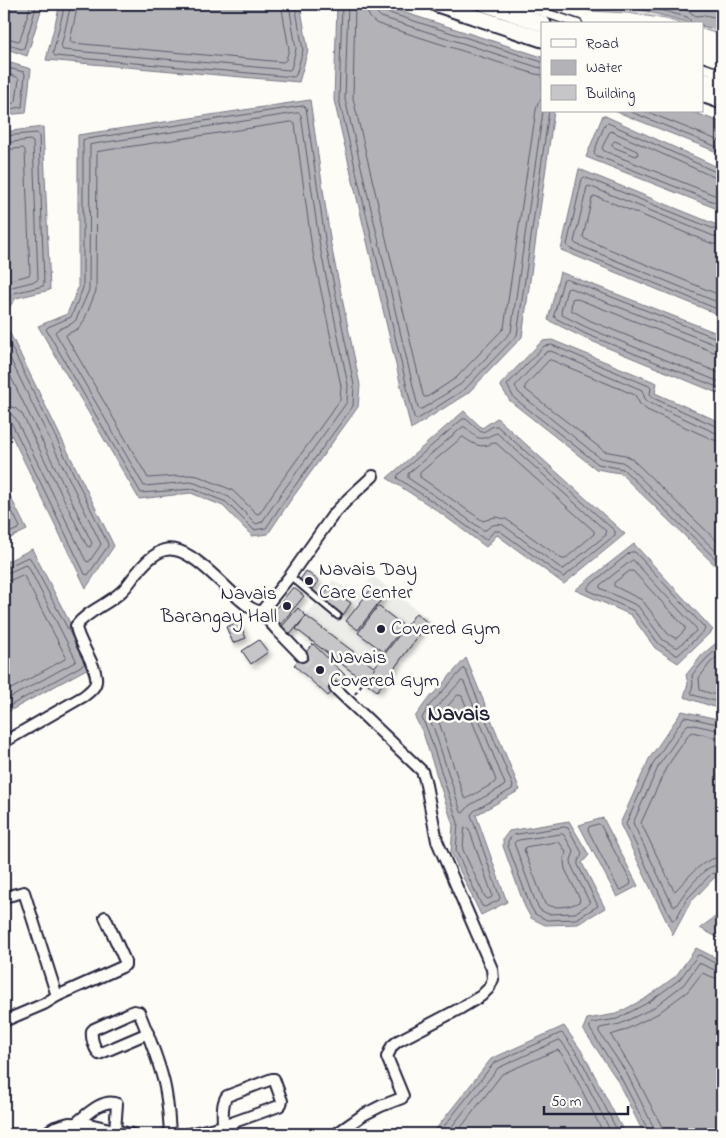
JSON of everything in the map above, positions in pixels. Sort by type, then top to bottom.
[{"type":"main road","points":[[437,4],[541,39]]},
{"type":"main road","points":[[485,4],[541,23]]},
{"type":"main road","points":[[704,80],[722,86]]},
{"type":"main road","points":[[704,95],[722,101]]},
{"type":"street","points":[[519,4],[572,22]]},
{"type":"street","points":[[704,68],[722,74]]},
{"type":"street","points":[[261,612],[290,576],[333,515],[373,476]]},
{"type":"street","points":[[4,742],[92,690],[96,684],[95,672],[76,633],[76,626],[86,615],[120,593],[149,560],[160,551],[178,550],[188,555],[245,604],[261,612],[271,625],[302,656]]},
{"type":"street","points":[[335,688],[422,770],[437,841],[492,968],[493,979],[489,988],[481,996],[392,1046],[387,1058],[402,1098],[363,1115],[336,1134]]},
{"type":"street","points":[[4,897],[24,892],[57,996]]},
{"type":"street","points":[[4,1021],[125,965],[125,960],[105,917]]},
{"type":"street","points":[[148,1033],[99,1054],[92,1036],[94,1029],[134,1011],[139,1012],[148,1033],[164,1080],[170,1134]]},
{"type":"street","points":[[188,1134],[223,1126],[279,1106],[282,1100],[274,1079],[227,1096],[224,1104],[223,1126]]},
{"type":"street","points":[[76,1123],[97,1106],[115,1102],[117,1104],[115,1131]]},
{"type":"street","points":[[46,1133],[55,1127],[69,1122],[89,1124],[99,1131],[131,1134]]},
{"type":"lane","points":[[290,576],[338,616]]},
{"type":"path","points":[[348,700],[353,697],[364,682]]},
{"type":"shaded area","points":[[570,4],[653,4],[722,28],[722,35],[704,30],[704,22],[676,22],[628,13],[590,11]]},
{"type":"shaded area","points":[[373,576],[431,621],[377,691],[296,629],[333,580],[356,597]]},
{"type":"water","points":[[4,4],[43,4],[27,56],[4,48]]},
{"type":"water","points":[[60,4],[300,4],[308,50],[299,82],[46,60]]},
{"type":"water","points":[[337,4],[378,4],[541,57],[541,112],[554,112],[522,337],[468,393],[411,429],[334,100]]},
{"type":"water","points":[[610,4],[722,4],[722,31],[704,26],[704,22],[687,22],[624,5]]},
{"type":"water","points":[[4,61],[31,69],[26,113],[4,115]]},
{"type":"water","points":[[310,100],[331,245],[360,385],[358,407],[268,534],[252,536],[223,506],[191,493],[139,499],[38,326],[67,314],[78,288],[78,135]]},
{"type":"water","points":[[617,112],[694,112],[722,123],[722,154]]},
{"type":"water","points":[[603,115],[722,169],[722,205],[720,210],[586,157]]},
{"type":"water","points":[[43,127],[50,290],[16,298],[4,314],[4,132]]},
{"type":"water","points":[[579,169],[722,227],[722,316],[561,250]]},
{"type":"water","points":[[560,272],[722,335],[722,395],[584,338],[548,320]]},
{"type":"water","points":[[4,321],[114,546],[86,588],[4,420]]},
{"type":"water","points":[[552,340],[657,383],[655,393],[722,423],[722,572],[620,473],[596,469],[510,401],[500,385],[542,341]]},
{"type":"water","points":[[464,411],[482,428],[497,418],[625,534],[564,584],[497,535],[486,547],[435,509],[387,478]]},
{"type":"water","points":[[4,484],[27,530],[4,541]]},
{"type":"water","points":[[634,544],[713,630],[678,663],[655,648],[631,615],[575,590]]},
{"type":"water","points":[[32,549],[92,666],[4,714],[4,563]]},
{"type":"water","points":[[722,638],[722,708],[684,697],[688,684],[686,675],[702,655]]},
{"type":"water","points":[[466,658],[520,790],[476,815],[507,902],[481,915],[451,852],[453,825],[423,733],[415,717],[425,703]]},
{"type":"water","points":[[682,711],[722,720],[722,875],[714,878],[690,903],[673,935],[620,824],[649,759]]},
{"type":"water","points":[[603,818],[638,886],[617,897],[579,825]]},
{"type":"water","points":[[569,821],[589,855],[582,863],[605,908],[578,924],[545,925],[531,918],[525,907],[503,846],[503,839],[509,831]]},
{"type":"water","points":[[722,912],[722,940],[700,928]]},
{"type":"water","points":[[696,948],[722,961],[722,1134],[644,1134],[616,1078],[583,1029],[587,1019],[616,1014],[646,998],[676,976]]},
{"type":"water","points":[[564,1026],[583,1053],[625,1134],[432,1134],[491,1059]]},
{"type":"building","name":"Navais Day Care Center","points":[[306,571],[319,581],[312,591],[299,581]]},
{"type":"building","name":"Navais Barangay Hall","points":[[293,587],[304,596],[280,625],[270,616]]},
{"type":"building","points":[[329,588],[351,603],[343,615],[321,599]]},
{"type":"building","points":[[371,589],[383,597],[358,630],[346,621]]},
{"type":"building","name":"Covered Gym","points":[[378,606],[404,626],[384,652],[358,633]]},
{"type":"building","points":[[298,608],[306,616],[287,638],[278,631]]},
{"type":"building","points":[[416,613],[428,623],[377,691],[364,681]]},
{"type":"building","points":[[306,616],[375,668],[364,681],[296,629]]},
{"type":"building","points":[[239,622],[246,638],[233,643],[226,627]]},
{"type":"building","points":[[259,640],[268,652],[251,664],[242,651]]},
{"type":"building","name":"Navais Covered Gym","points":[[313,644],[346,676],[328,696],[294,665]]},
{"type":"tunnel","points":[[302,656],[335,688]]},
{"type":"place","name":"Navais Day Care Center","points":[[309,581]]},
{"type":"place","name":"Navais Barangay Hall","points":[[287,606]]},
{"type":"place","name":"Covered Gym","points":[[381,629]]},
{"type":"place","name":"Navais Covered Gym","points":[[320,670]]},
{"type":"district","name":"Navais","points":[[459,715]]}]
